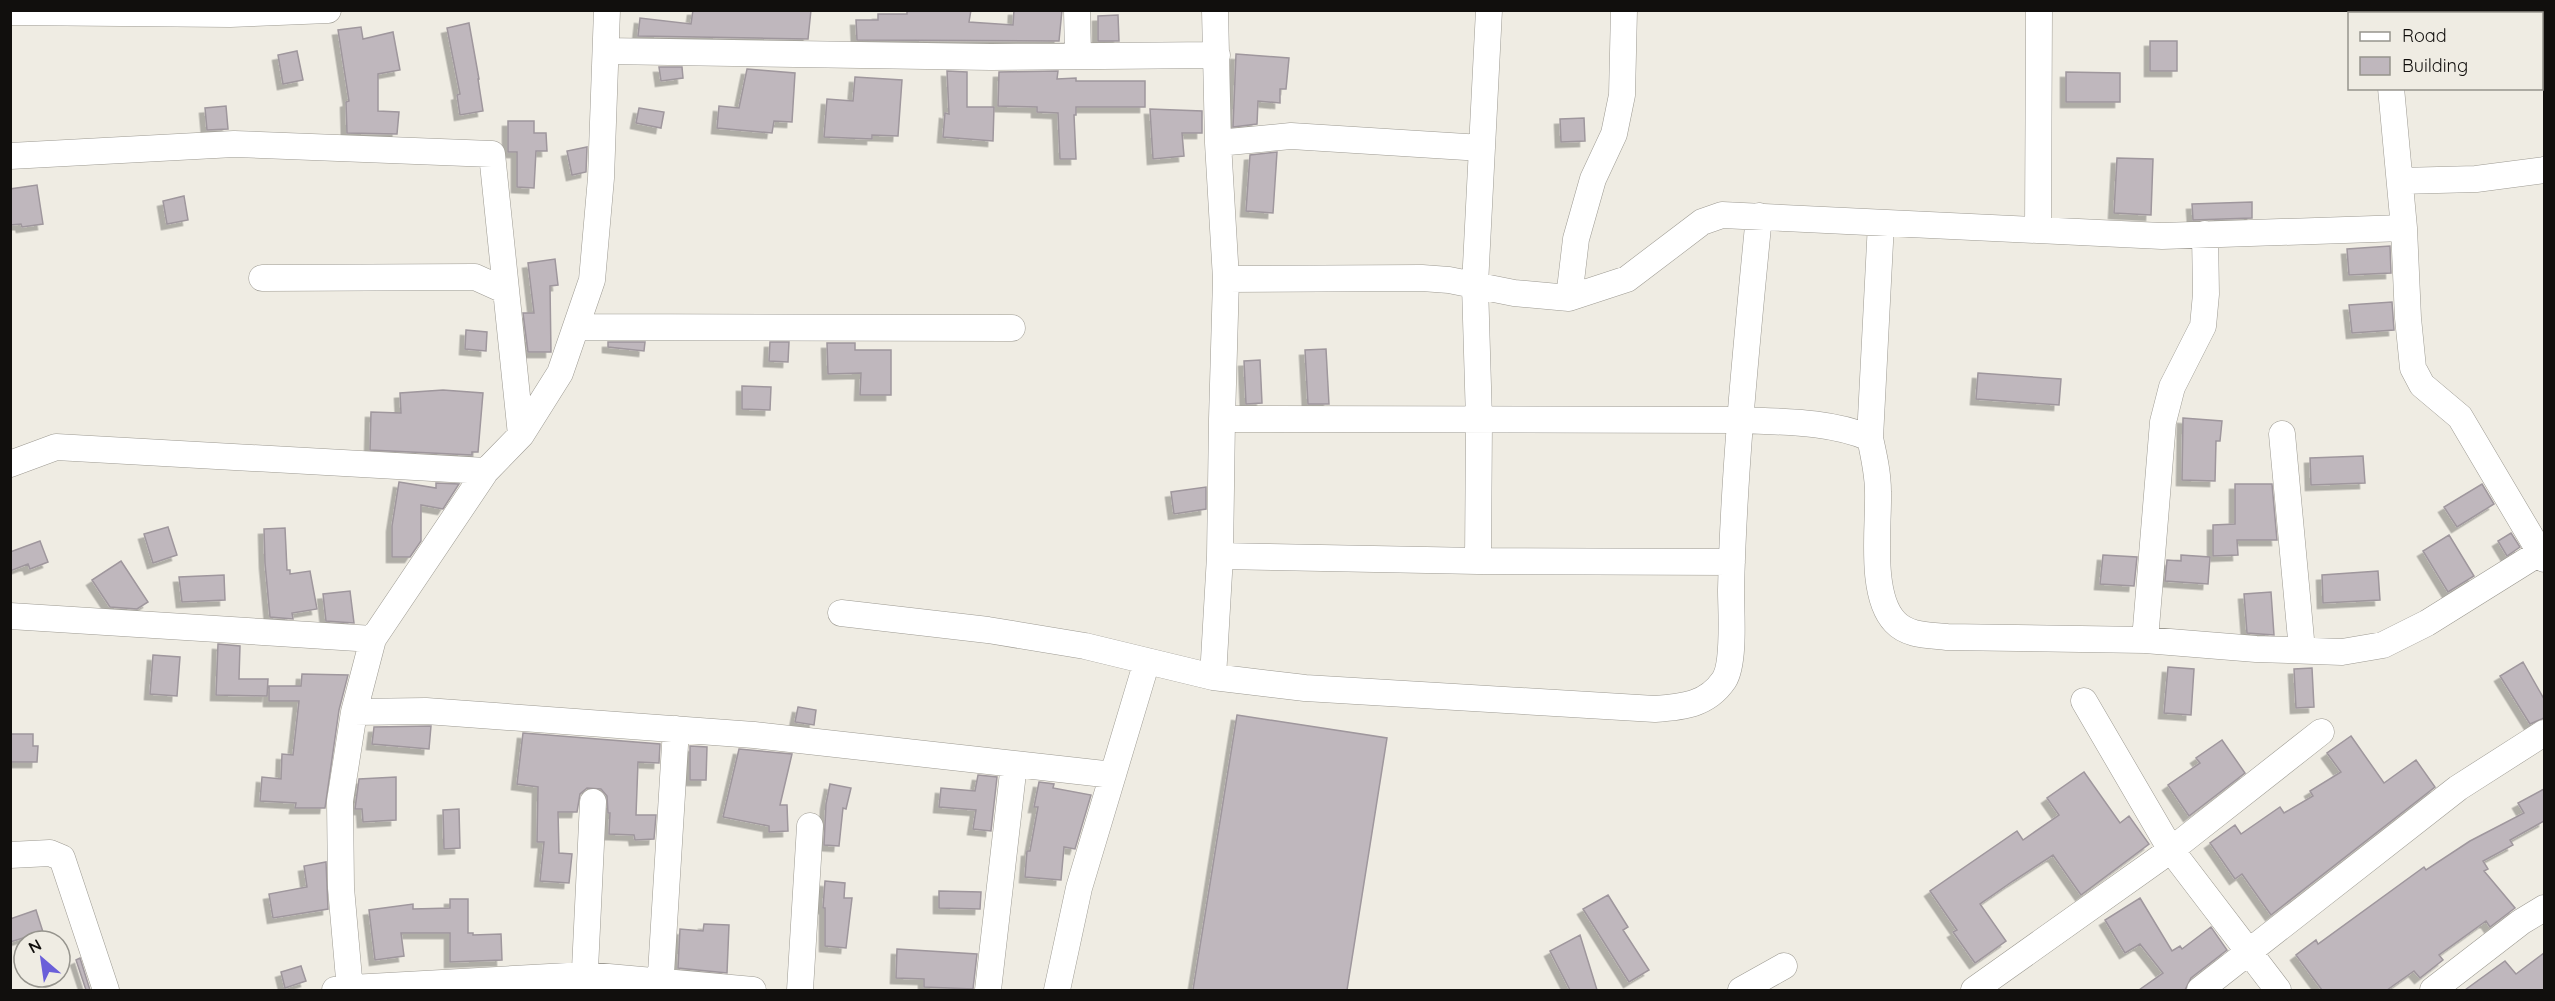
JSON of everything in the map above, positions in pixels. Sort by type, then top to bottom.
[{"type":"street","points":[[10,12],[230,14],[328,10]]},
{"type":"street","points":[[607,10],[601,178],[592,280],[560,373],[521,435],[486,471],[373,639],[354,712],[340,801],[345,990],[585,983],[753,990]]},
{"type":"street","points":[[1077,10],[1078,56]]},
{"type":"street","points":[[1213,677],[1220,556],[1226,279],[1218,143],[1215,10]]},
{"type":"street","points":[[1478,561],[1479,420],[1475,285],[1489,10]]},
{"type":"street","points":[[1569,298],[1576,239],[1593,179],[1614,134],[1622,94],[1624,10]]},
{"type":"street","points":[[2038,230],[2039,10]]},
{"type":"street","points":[[606,51],[991,57],[1217,55]]},
{"type":"street","points":[[1881,223],[1870,438],[1878,494],[1877,568],[1884,602],[1895,622],[1914,634],[1947,637],[2145,640],[2342,652],[2383,645],[2427,623],[2543,553],[2460,417],[2422,385],[2413,368],[2404,228],[2391,90]]},
{"type":"street","points":[[1218,143],[1291,136],[1482,148]]},
{"type":"street","points":[[10,156],[234,144],[492,154],[521,435]]},
{"type":"street","points":[[2400,181],[2476,179],[2544,170]]},
{"type":"street","points":[[1226,279],[1422,278],[1514,293],[1569,298],[1627,279],[1702,222],[1722,215],[2163,236],[2404,228]]},
{"type":"street","points":[[841,613],[988,630],[1085,646],[1213,677],[1305,688],[1655,709],[1684,707],[1706,699],[1725,679],[1730,659],[1732,561],[1740,420],[1759,216]]},
{"type":"street","points":[[2145,640],[2163,422],[2172,387],[2203,326],[2205,234]]},
{"type":"street","points":[[262,279],[476,277],[506,291]]},
{"type":"street","points":[[576,327],[1012,328]]},
{"type":"street","points":[[1222,419],[1740,420],[1800,423],[1848,429],[1870,438]]},
{"type":"street","points":[[2282,434],[2302,650]]},
{"type":"street","points":[[10,464],[56,447],[486,471]]},
{"type":"street","points":[[1220,556],[1478,561],[1732,561]]},
{"type":"street","points":[[10,616],[373,639]]},
{"type":"street","points":[[1057,990],[1079,888],[1147,661]]},
{"type":"street","points":[[2084,701],[2172,850],[2278,990]]},
{"type":"street","points":[[354,712],[426,711],[766,736],[1113,775]]},
{"type":"street","points":[[661,986],[676,729]]},
{"type":"street","points":[[1974,990],[2172,850],[2321,732]]},
{"type":"street","points":[[2200,990],[2249,954],[2458,788],[2544,733]]},
{"type":"street","points":[[988,990],[1014,764]]},
{"type":"street","points":[[585,983],[593,802]]},
{"type":"street","points":[[800,990],[810,826]]},
{"type":"street","points":[[10,855],[50,853],[62,858],[106,990]]},
{"type":"street","points":[[2433,990],[2521,922],[2544,908]]},
{"type":"street","points":[[1741,990],[1784,966]]},
{"type":"building","points":[[693,10],[811,10],[808,39],[638,36],[640,18],[691,24]]},
{"type":"building","points":[[907,10],[971,10],[969,22],[1013,25],[1014,10],[1062,10],[1059,41],[857,40],[856,20],[878,20],[878,14],[907,14]]},
{"type":"building","points":[[1118,15],[1119,41],[1098,41],[1098,16]]},
{"type":"building","points":[[469,23],[483,111],[460,115],[457,95],[460,94],[447,28]]},
{"type":"building","points":[[361,27],[363,39],[393,32],[400,70],[378,74],[378,111],[399,112],[397,134],[347,133],[346,102],[349,101],[338,30]]},
{"type":"building","points":[[2150,41],[2177,41],[2177,71],[2150,71]]},
{"type":"building","points":[[297,51],[303,80],[283,84],[278,55]]},
{"type":"building","points":[[1236,54],[1289,58],[1286,89],[1280,89],[1280,103],[1258,101],[1257,124],[1233,127]]},
{"type":"building","points":[[659,67],[682,67],[683,78],[661,81]]},
{"type":"building","points":[[747,69],[795,73],[792,122],[774,121],[772,133],[717,128],[719,106],[739,108]]},
{"type":"building","points":[[947,71],[967,72],[967,107],[994,107],[993,141],[943,137],[945,113],[949,114]]},
{"type":"building","points":[[1058,71],[1057,79],[1145,81],[1145,107],[1076,107],[1076,115],[1074,115],[1076,159],[1060,159],[1058,113],[1037,112],[1037,107],[998,106],[999,72]]},
{"type":"building","points":[[2066,72],[2120,73],[2120,102],[2066,102]]},
{"type":"building","points":[[855,77],[902,80],[898,136],[872,135],[872,139],[824,137],[827,99],[853,101]]},
{"type":"building","points":[[226,106],[228,129],[207,130],[205,108]]},
{"type":"building","points":[[639,108],[664,112],[661,128],[636,123]]},
{"type":"building","points":[[1150,109],[1202,111],[1202,133],[1182,133],[1184,156],[1153,159]]},
{"type":"building","points":[[1584,118],[1585,141],[1561,142],[1560,119]]},
{"type":"building","points":[[508,121],[534,121],[534,133],[546,133],[547,151],[536,151],[534,188],[517,187],[517,152],[508,152]]},
{"type":"building","points":[[587,147],[586,172],[572,175],[567,151]]},
{"type":"building","points":[[1277,152],[1273,213],[1246,211],[1250,155]]},
{"type":"building","points":[[2117,158],[2153,159],[2151,215],[2114,213]]},
{"type":"building","points":[[37,185],[43,224],[22,227],[21,224],[10,225],[10,189]]},
{"type":"building","points":[[184,196],[188,220],[167,224],[163,201]]},
{"type":"building","points":[[2252,202],[2252,218],[2193,220],[2192,204]]},
{"type":"building","points":[[2390,246],[2391,273],[2349,275],[2347,249]]},
{"type":"building","points":[[555,259],[558,285],[550,286],[551,352],[528,352],[523,313],[534,313],[528,263]]},
{"type":"building","points":[[2392,302],[2394,330],[2352,333],[2349,305]]},
{"type":"building","points":[[466,330],[487,332],[486,351],[465,349]]},
{"type":"building","points":[[608,342],[645,342],[644,351],[608,347]]},
{"type":"building","points":[[770,342],[789,342],[788,362],[769,361]]},
{"type":"building","points":[[827,343],[855,343],[855,350],[891,350],[891,395],[860,395],[861,373],[828,374]]},
{"type":"building","points":[[1326,349],[1329,404],[1308,404],[1305,350]]},
{"type":"building","points":[[1260,360],[1262,403],[1246,404],[1244,361]]},
{"type":"building","points":[[1978,373],[2061,379],[2059,405],[1976,399]]},
{"type":"building","points":[[742,386],[771,387],[770,410],[742,409]]},
{"type":"building","points":[[443,390],[483,393],[478,452],[472,452],[472,455],[370,450],[371,412],[401,413],[400,393]]},
{"type":"building","points":[[2183,418],[2222,421],[2220,441],[2216,441],[2215,481],[2182,480]]},
{"type":"building","points":[[2363,456],[2365,483],[2311,485],[2310,458]]},
{"type":"building","points":[[399,482],[436,488],[436,483],[459,484],[443,509],[421,505],[421,541],[410,557],[392,557],[392,526]]},
{"type":"building","points":[[2235,484],[2272,484],[2277,540],[2237,540],[2238,555],[2213,556],[2213,525],[2235,524]]},
{"type":"building","points":[[2482,484],[2494,504],[2457,527],[2444,507]]},
{"type":"building","points":[[1206,487],[1206,509],[1174,514],[1171,492]]},
{"type":"building","points":[[168,527],[177,555],[153,563],[144,534]]},
{"type":"building","points":[[285,528],[287,570],[290,570],[290,574],[310,571],[317,609],[292,613],[293,619],[270,617],[265,563],[264,529]]},
{"type":"building","points":[[2511,533],[2520,547],[2507,556],[2498,541]]},
{"type":"building","points":[[2449,535],[2474,576],[2448,592],[2423,551]]},
{"type":"building","points":[[40,541],[48,562],[30,569],[28,564],[10,571],[10,552]]},
{"type":"building","points":[[2103,555],[2137,557],[2134,586],[2100,584]]},
{"type":"building","points":[[2181,555],[2210,557],[2208,584],[2165,581],[2167,560],[2181,561]]},
{"type":"building","points":[[121,561],[148,602],[137,609],[110,607],[92,580]]},
{"type":"building","points":[[2378,571],[2380,600],[2323,603],[2322,575]]},
{"type":"building","points":[[224,575],[225,600],[182,602],[179,577]]},
{"type":"building","points":[[350,591],[354,623],[326,621],[323,594]]},
{"type":"building","points":[[2271,592],[2274,635],[2247,633],[2244,594]]},
{"type":"building","points":[[218,644],[240,646],[239,679],[268,679],[267,696],[216,695]]},
{"type":"building","points":[[153,655],[180,657],[177,696],[150,694]]},
{"type":"building","points":[[2523,662],[2544,699],[2544,718],[2530,724],[2500,676]]},
{"type":"building","points":[[2168,667],[2194,669],[2191,715],[2164,713]]},
{"type":"building","points":[[2312,668],[2314,707],[2296,708],[2294,669]]},
{"type":"building","points":[[302,674],[348,675],[339,710],[325,808],[295,808],[296,803],[260,801],[262,777],[281,779],[282,754],[293,755],[299,701],[269,701],[269,686],[301,686]]},
{"type":"building","points":[[798,707],[816,710],[814,725],[795,722]]},
{"type":"building","points":[[1237,715],[1387,738],[1347,990],[1193,990]]},
{"type":"building","points":[[431,726],[429,749],[372,744],[374,727]]},
{"type":"building","points":[[523,733],[660,744],[659,763],[638,762],[636,815],[656,815],[654,839],[635,840],[634,835],[609,834],[610,813],[608,813],[607,796],[601,789],[587,788],[580,794],[577,812],[558,812],[559,853],[572,854],[569,883],[540,881],[544,842],[537,842],[538,787],[517,784]]},
{"type":"building","points":[[10,734],[33,734],[33,746],[38,746],[37,762],[10,762]]},
{"type":"building","points":[[2351,736],[2384,783],[2416,760],[2435,787],[2271,915],[2242,874],[2235,879],[2210,843],[2235,825],[2241,834],[2280,807],[2284,813],[2313,796],[2310,791],[2341,772],[2327,753]]},
{"type":"building","points":[[2222,740],[2245,773],[2189,816],[2168,785],[2200,763],[2196,758]]},
{"type":"building","points":[[690,746],[707,747],[706,780],[690,780]]},
{"type":"building","points":[[739,749],[792,754],[780,805],[787,805],[788,831],[769,832],[769,826],[723,817]]},
{"type":"building","points":[[2084,772],[2120,823],[2129,816],[2149,844],[2081,895],[2053,855],[2013,881],[1980,904],[2006,941],[1975,963],[1953,932],[1957,930],[1930,891],[2017,831],[2023,840],[2059,815],[2047,798]]},
{"type":"building","points":[[978,775],[997,777],[991,831],[973,829],[976,810],[939,807],[941,788],[975,791]]},
{"type":"building","points":[[396,777],[396,820],[363,822],[362,809],[355,809],[359,779]]},
{"type":"building","points":[[1039,782],[1054,784],[1053,788],[1091,795],[1075,849],[1064,847],[1061,880],[1025,877],[1027,851],[1030,851],[1038,807],[1034,807]]},
{"type":"building","points":[[830,784],[851,788],[846,809],[843,808],[839,846],[824,845],[826,804]]},
{"type":"building","points":[[2544,789],[2544,821],[2510,840],[2513,845],[2483,861],[2488,869],[2484,871],[2515,908],[2490,927],[2486,921],[2439,955],[2443,960],[2420,978],[2414,971],[2387,990],[2322,990],[2296,955],[2316,940],[2318,944],[2424,867],[2426,870],[2470,841],[2524,813],[2518,803]]},
{"type":"building","points":[[459,809],[460,848],[444,849],[443,810]]},
{"type":"building","points":[[326,862],[328,909],[273,918],[269,894],[307,887],[304,866]]},
{"type":"building","points":[[825,881],[845,883],[844,898],[852,898],[846,948],[825,946],[825,908],[823,908]]},
{"type":"building","points":[[939,891],[981,892],[980,909],[939,908]]},
{"type":"building","points":[[1608,895],[1628,927],[1623,930],[1649,970],[1629,982],[1583,909]]},
{"type":"building","points":[[2140,898],[2172,951],[2180,946],[2182,949],[2211,927],[2227,950],[2191,978],[2185,990],[2139,990],[2163,973],[2140,944],[2125,953],[2105,920]]},
{"type":"building","points":[[450,899],[468,899],[468,933],[473,933],[473,935],[501,934],[502,960],[450,962],[450,933],[401,933],[404,956],[375,960],[369,910],[413,904],[413,909],[450,908]]},
{"type":"building","points":[[36,910],[42,929],[12,929],[12,941],[10,942],[10,919]]},
{"type":"building","points":[[704,924],[729,925],[727,973],[678,968],[680,929],[703,931]]},
{"type":"building","points":[[1580,935],[1597,990],[1570,990],[1550,951]]},
{"type":"building","points":[[897,949],[977,954],[973,989],[924,987],[924,979],[896,978]]},
{"type":"building","points":[[2544,953],[2544,990],[2465,990],[2505,961],[2516,974]]},
{"type":"building","points":[[80,958],[90,990],[86,990],[76,960]]},
{"type":"building","points":[[301,966],[306,981],[285,988],[281,972]]}]
